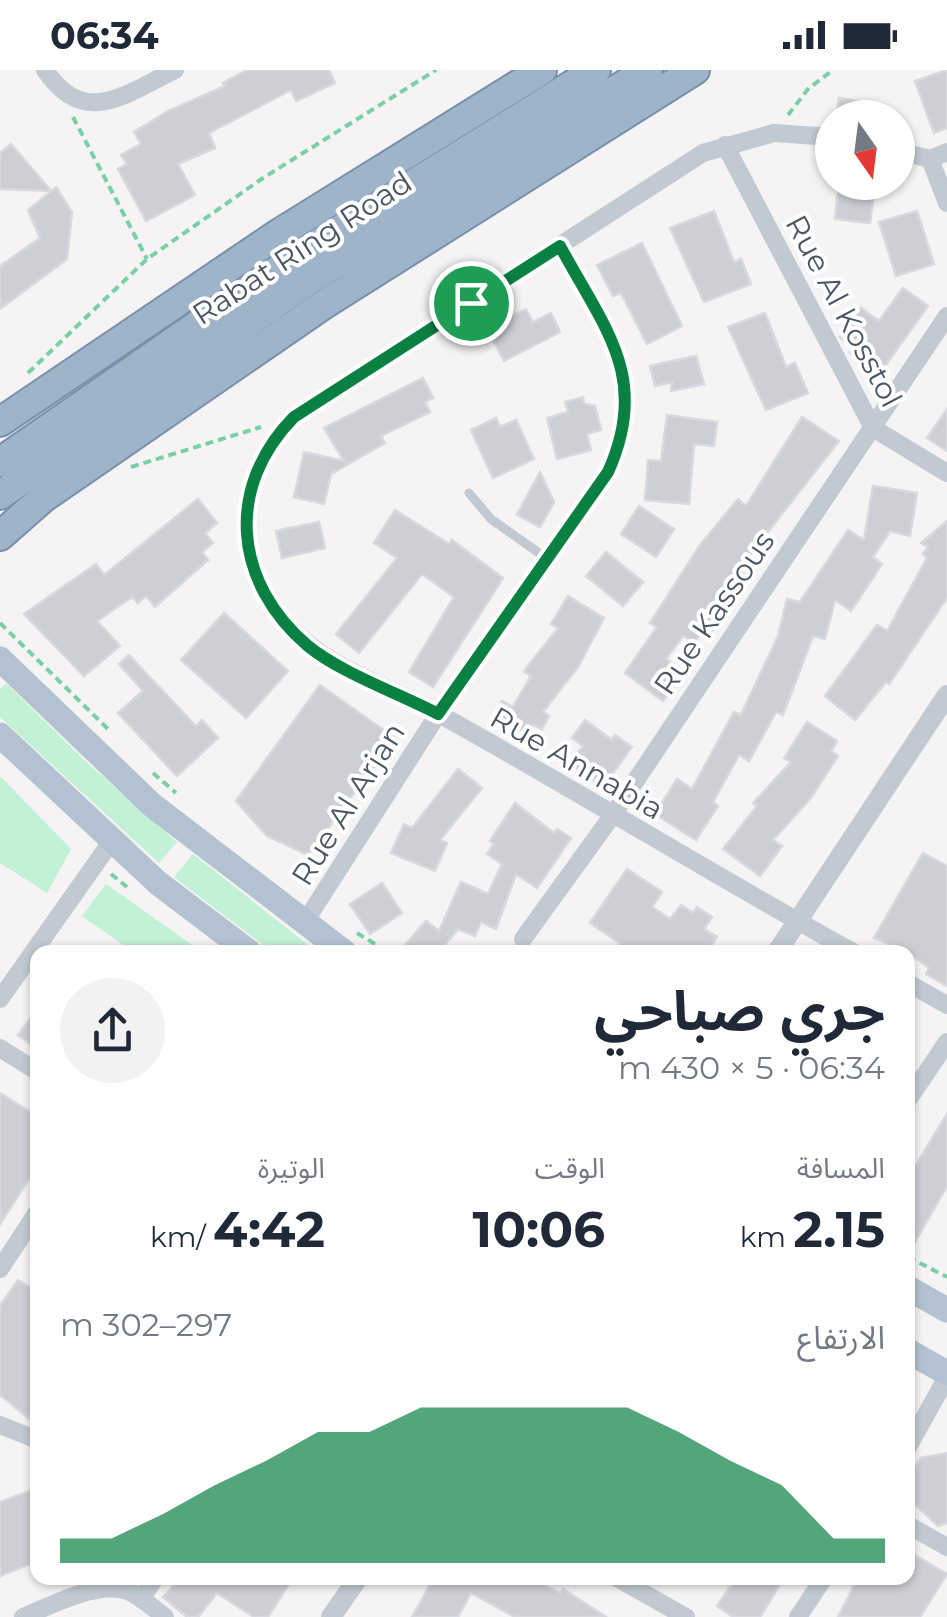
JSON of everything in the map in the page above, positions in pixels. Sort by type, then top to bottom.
[{"type":"highway","points":[[0,422],[278,234],[542,70]]},
{"type":"highway","name":"Rabat Ring Road","points":[[0,462],[293,258],[596,70]]},
{"type":"highway","name":"Rabat Ring Road","points":[[0,495],[308,281],[648,70]]},
{"type":"highway","points":[[0,536],[43,498],[323,305],[695,70]]},
{"type":"main road","points":[[0,658],[152,804],[333,945]]},
{"type":"main road","points":[[0,735],[111,842],[240,945]]},
{"type":"main road","points":[[915,1292],[947,1310]]},
{"type":"main road","points":[[915,1355],[947,1375]]},
{"type":"street","points":[[44,70],[61,94],[89,105],[105,102],[175,70]]},
{"type":"street","name":"Rue Annabia","points":[[815,135],[792,132],[750,136],[703,153],[294,417],[270,442],[246,501],[248,547],[255,573],[287,625],[311,648],[438,714],[839,945]]},
{"type":"street","name":"Rue Al Kosstol","points":[[725,145],[873,428],[947,473]]},
{"type":"street","points":[[938,156],[947,203]]},
{"type":"street","name":"Rue Al Arjan","points":[[303,925],[438,714],[608,472],[624,436],[628,404],[614,347],[560,246]]},
{"type":"street","name":"Rue Kassous","points":[[523,939],[612,816],[947,316]]},
{"type":"street","points":[[782,945],[947,695]]},
{"type":"street","points":[[38,945],[111,842]]},
{"type":"street","points":[[0,999],[30,957]]},
{"type":"street","points":[[915,987],[947,1005]]},
{"type":"street","points":[[915,1090],[947,1042]]},
{"type":"street","points":[[0,1048],[30,1067]]},
{"type":"street","points":[[0,1269],[30,1223]]},
{"type":"street","points":[[915,1434],[947,1375]]},
{"type":"street","points":[[0,1425],[30,1437]]},
{"type":"street","points":[[915,1528],[947,1547]]},
{"type":"street","points":[[141,1599],[150,1585]]},
{"type":"street","points":[[332,1617],[353,1585]]},
{"type":"street","points":[[629,1585],[686,1617]]},
{"type":"street","points":[[798,1617],[819,1585]]},
{"type":"street","points":[[23,1617],[75,1596],[112,1589],[141,1599],[165,1617]]},
{"type":"lane","points":[[468,493],[491,519],[546,558]]},
{"type":"path","points":[[26,374],[146,259],[264,178],[436,70]]},
{"type":"path","points":[[792,132],[787,112],[832,70]]},
{"type":"path","points":[[61,94],[146,259]]},
{"type":"path","points":[[126,469],[294,417]]},
{"type":"path","points":[[0,622],[121,742]]},
{"type":"path","points":[[146,766],[182,798]]},
{"type":"path","points":[[347,926],[377,945]]},
{"type":"path","points":[[915,1261],[947,1277]]},
{"type":"green space","points":[[6,683],[83,759],[177,842],[159,863],[0,717],[0,689]]},
{"type":"green space","points":[[0,776],[71,849],[47,893],[0,863]]},
{"type":"green space","points":[[193,854],[308,945],[263,945],[174,877]]},
{"type":"green space","points":[[106,884],[192,945],[123,945],[82,916]]},
{"type":"building","points":[[247,70],[329,70],[335,83],[296,101],[291,90],[209,133],[215,148],[178,164],[195,195],[146,221],[118,169],[127,164],[121,155],[141,144],[134,132],[168,111],[225,86],[223,83]]},
{"type":"building","points":[[947,70],[947,128],[934,133],[915,81]]},
{"type":"building","points":[[11,144],[51,191],[0,189],[0,153]]},
{"type":"building","points":[[56,187],[72,212],[67,259],[0,309],[0,266],[40,238],[28,210]]},
{"type":"building","points":[[837,200],[873,200],[870,223],[835,219]]},
{"type":"building","points":[[714,211],[734,262],[741,259],[751,284],[704,302],[670,228]]},
{"type":"building","points":[[917,211],[934,264],[896,276],[879,222]]},
{"type":"building","points":[[642,243],[682,326],[647,344],[621,293],[613,296],[597,265]]},
{"type":"building","points":[[903,288],[928,306],[879,374],[850,353],[853,349],[840,337],[861,308],[879,321]]},
{"type":"building","points":[[526,309],[533,322],[551,313],[560,332],[504,361],[487,329]]},
{"type":"building","points":[[765,313],[786,367],[795,363],[808,393],[766,410],[728,327]]},
{"type":"building","points":[[696,356],[704,384],[671,391],[672,382],[655,386],[650,366]]},
{"type":"building","points":[[423,378],[433,398],[425,402],[430,412],[381,436],[385,443],[331,474],[324,504],[294,497],[304,452],[344,461],[324,428]]},
{"type":"building","points":[[583,397],[584,404],[595,406],[601,430],[587,434],[591,450],[557,459],[547,418],[568,412],[565,402]]},
{"type":"building","points":[[947,409],[947,451],[927,438]]},
{"type":"building","points":[[667,415],[717,422],[714,446],[694,444],[689,504],[645,500],[648,460],[661,461]]},
{"type":"building","points":[[802,417],[839,441],[738,570],[748,577],[710,634],[703,629],[695,643],[683,636],[666,659],[684,672],[663,701],[625,673],[657,627],[650,623],[700,545],[738,499],[746,506]]},
{"type":"building","points":[[496,418],[500,427],[516,420],[534,459],[493,478],[471,430]]},
{"type":"building","points":[[540,472],[554,502],[540,527],[517,515]]},
{"type":"building","points":[[873,486],[917,493],[910,536],[890,531],[873,557],[882,564],[851,611],[835,600],[825,639],[813,636],[783,715],[776,712],[749,761],[739,755],[713,802],[718,806],[696,840],[655,814],[677,779],[692,789],[734,712],[741,715],[778,636],[787,599],[800,602],[848,530],[864,540]]},
{"type":"building","points":[[198,499],[217,523],[205,533],[213,543],[202,552],[208,560],[155,607],[146,596],[138,603],[132,597],[97,621],[120,646],[84,676],[24,614],[96,564],[104,575]]},
{"type":"building","points":[[639,506],[674,529],[656,557],[621,534]]},
{"type":"building","points":[[395,510],[449,544],[452,540],[503,578],[433,687],[409,672],[454,597],[422,574],[359,653],[336,634],[397,558],[374,543]]},
{"type":"building","points":[[947,521],[947,598],[889,684],[886,682],[855,720],[825,696],[877,625],[887,631],[927,558],[923,554],[928,547],[921,543]]},
{"type":"building","points":[[319,522],[325,548],[282,558],[276,531]]},
{"type":"building","points":[[606,552],[643,582],[623,606],[586,576]]},
{"type":"building","points":[[568,596],[604,618],[578,667],[543,712],[549,716],[542,729],[534,725],[529,734],[494,715],[502,701],[513,707],[531,676],[524,671],[558,628],[551,624]]},
{"type":"building","points":[[224,613],[288,671],[246,718],[181,660]]},
{"type":"building","points":[[129,655],[196,726],[202,720],[218,738],[177,776],[118,713],[143,691],[119,664]]},
{"type":"building","points":[[320,685],[399,741],[379,768],[375,765],[308,855],[267,836],[236,801]]},
{"type":"building","points":[[585,720],[612,740],[615,735],[632,747],[603,787],[570,764],[583,746],[572,738]]},
{"type":"building","points":[[807,722],[837,741],[831,751],[838,756],[810,799],[773,840],[782,846],[760,876],[723,849],[757,806],[753,803],[791,762],[784,758]]},
{"type":"building","points":[[458,769],[482,788],[440,840],[447,843],[435,871],[391,853],[404,824],[412,828]]},
{"type":"building","points":[[515,803],[554,833],[557,829],[571,838],[537,888],[516,874],[496,929],[481,922],[475,936],[458,929],[445,945],[405,945],[426,921],[439,931],[461,882],[488,894],[502,864],[487,854],[494,844],[490,841]]},
{"type":"building","points":[[923,853],[947,866],[947,986],[926,974],[929,968],[915,957],[915,945],[891,945],[874,938]]},
{"type":"building","points":[[627,869],[662,892],[652,907],[670,919],[681,905],[693,913],[697,907],[712,917],[704,929],[717,937],[712,945],[620,945],[590,923]]},
{"type":"building","points":[[382,883],[402,913],[370,934],[350,904]]},
{"type":"building","points":[[30,1019],[30,1044],[18,1035]]},
{"type":"building","points":[[0,1093],[30,1112],[30,1177],[0,1224]]},
{"type":"building","points":[[947,1114],[947,1186],[915,1242],[915,1167]]},
{"type":"building","points":[[18,1280],[30,1288],[30,1419],[0,1395],[0,1306]]},
{"type":"building","points":[[947,1453],[947,1523],[938,1526],[915,1505],[915,1467],[921,1458]]},
{"type":"building","points":[[30,1491],[30,1564],[0,1576],[0,1502]]},
{"type":"building","points":[[915,1555],[947,1574],[920,1617],[838,1617],[854,1585],[915,1585]]},
{"type":"building","points":[[174,1585],[289,1585],[268,1617],[254,1617],[217,1593],[198,1617],[187,1617],[163,1597]]},
{"type":"building","points":[[430,1585],[545,1585],[560,1593],[563,1589],[606,1617],[515,1617],[471,1593],[458,1617],[412,1617]]},
{"type":"building","points":[[731,1585],[780,1585],[760,1617],[733,1617],[717,1606]]},
{"type":"route","points":[[560,246],[614,347],[628,404],[624,436],[608,472],[438,714],[311,648],[287,625],[255,573],[248,547],[246,501],[256,468],[270,442],[294,417],[471,303],[560,246]]}]
